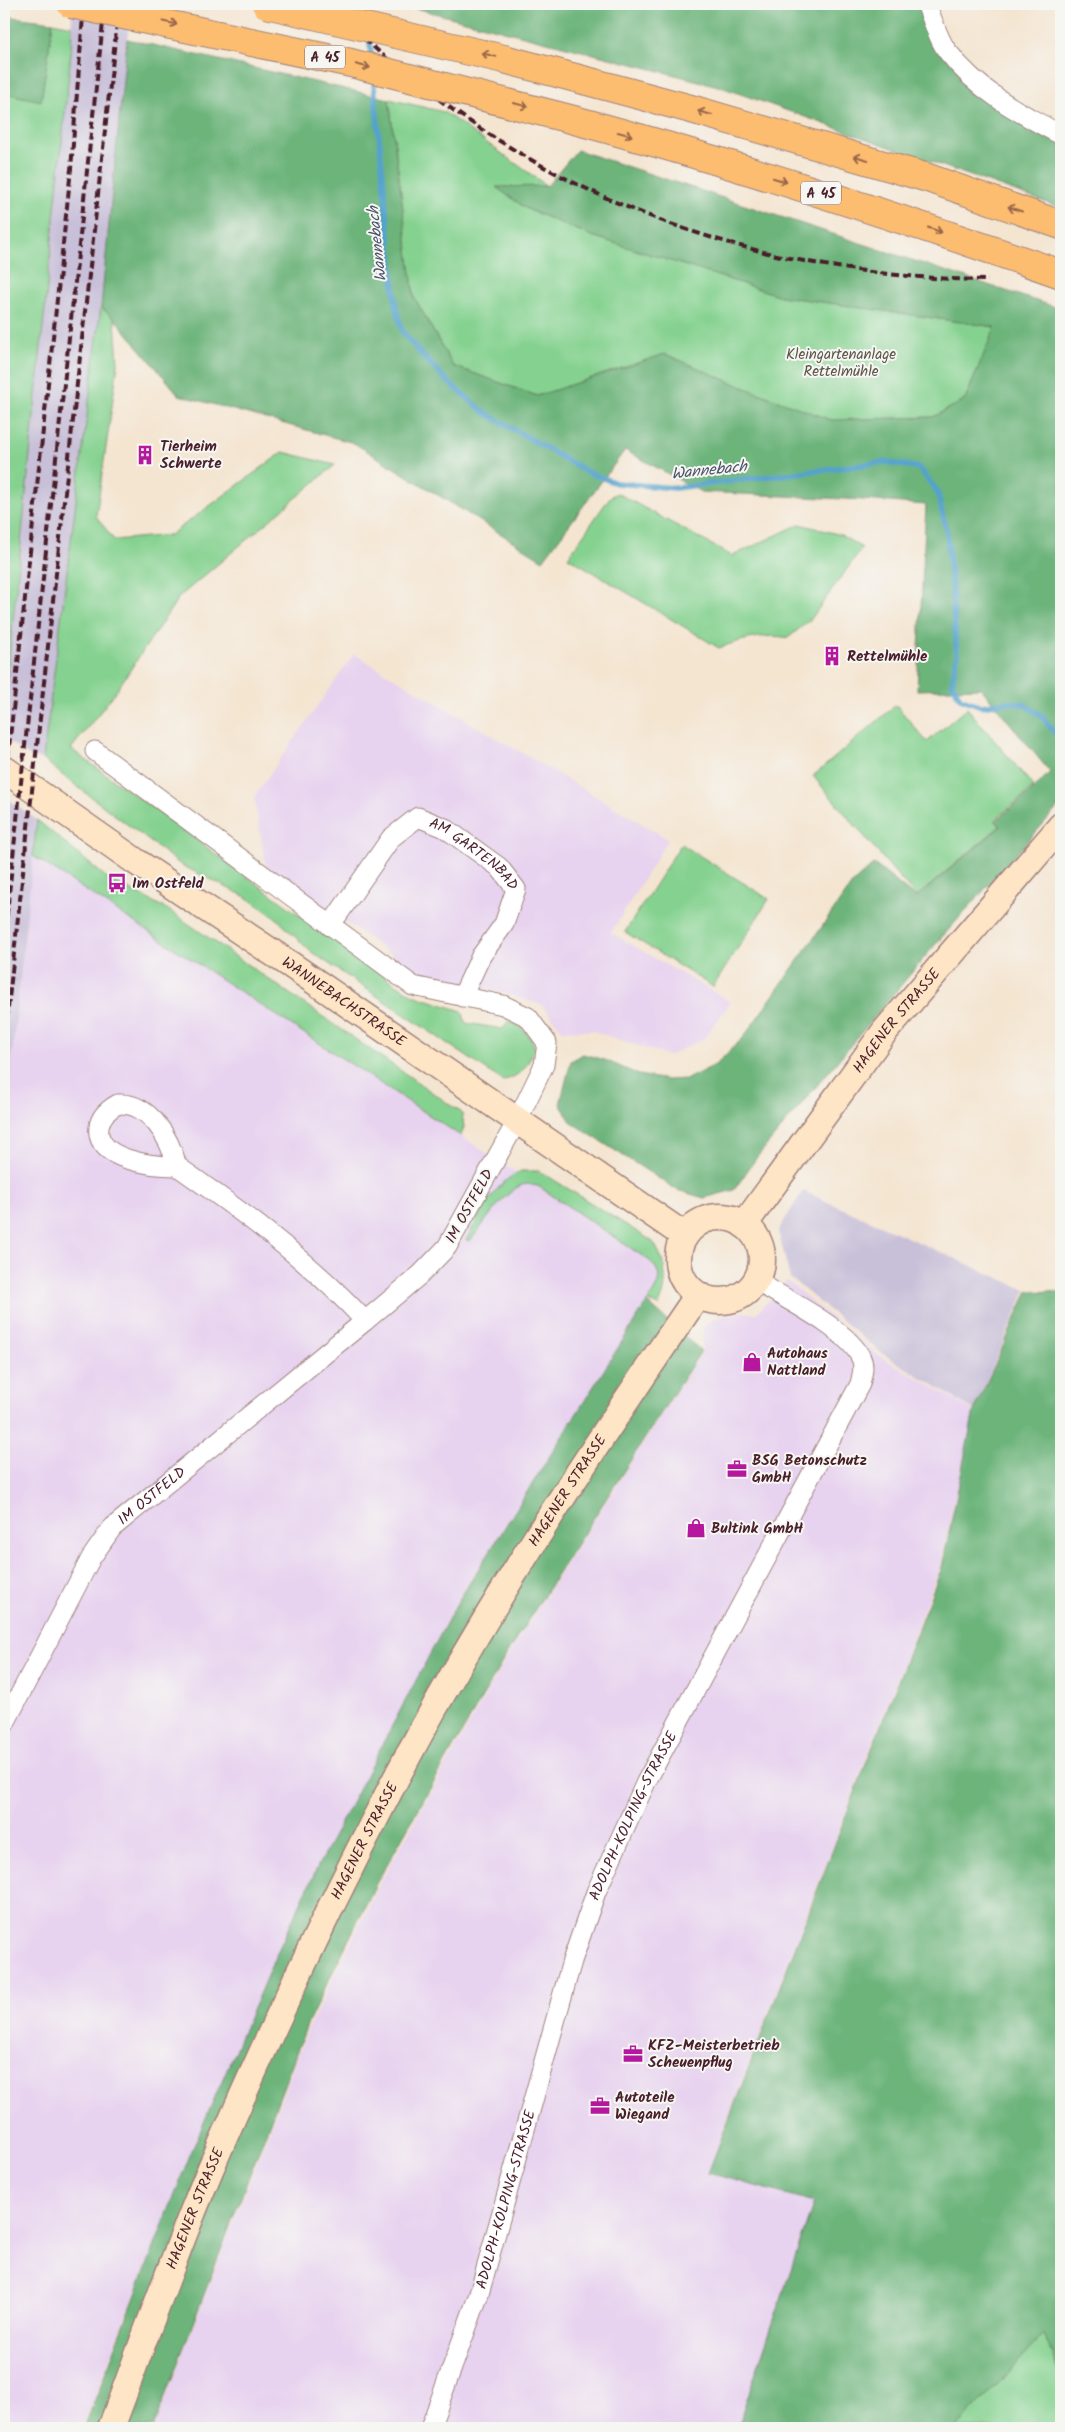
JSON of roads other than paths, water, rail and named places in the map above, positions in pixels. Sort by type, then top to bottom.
[{"type":"highway","name":"A 45","points":[[71,4],[351,63],[578,121],[662,144],[895,216],[1061,274]]},
{"type":"highway","points":[[266,4],[504,59],[691,109],[928,178],[1061,225]]},
{"type":"main road","name":"WANNEBACHSTRASSE","points":[[4,769],[135,861],[291,965],[685,1236]]},
{"type":"main road","name":"HAGENER STRASSE","points":[[744,1225],[885,1031],[1061,826]]},
{"type":"main road","points":[[715,1218],[731,1219],[744,1225],[759,1244],[762,1257],[761,1269],[756,1281],[747,1291],[736,1298],[723,1301],[710,1300],[698,1295],[688,1286],[681,1275],[678,1262],[680,1248],[685,1236],[698,1223],[715,1218]]},
{"type":"main road","name":"HAGENER STRASSE","points":[[111,2428],[172,2264],[248,2083],[318,1932],[393,1784],[479,1633],[558,1502],[698,1295]]},
{"type":"street","points":[[926,4],[947,51],[982,88],[1016,111],[1061,135]]},
{"type":"street","points":[[95,751],[413,986],[462,998],[503,1005],[528,1017],[547,1043],[544,1065],[517,1121]]},
{"type":"street","name":"AM GARTENBAD","points":[[330,926],[390,838],[418,818],[445,828],[499,867],[516,889],[504,924],[481,956],[462,998]]},
{"type":"street","name":"IM OSTFELD","points":[[4,1725],[91,1558],[112,1528],[365,1322],[421,1274],[444,1251],[517,1121]]},
{"type":"street","points":[[177,1166],[249,1218],[306,1263],[340,1294],[365,1322]]},
{"type":"street","name":"ADOLPH-KOLPING-STRASSE","points":[[430,2428],[482,2285],[572,1961],[596,1892],[638,1796],[860,1384],[863,1363],[856,1349],[822,1321],[756,1281]]},
{"type":"waterway","name":"Wannebach","points":[[366,4],[368,19]]},
{"type":"waterway","name":"Wannebach","points":[[369,36],[372,61]]},
{"type":"waterway","name":"Wannebach","points":[[373,76],[396,307],[402,331],[418,351],[448,382],[484,412],[587,472],[616,483],[675,488],[885,462],[919,468],[937,491],[947,533],[957,655],[952,683],[960,698],[981,706],[1008,702],[1023,704],[1041,715],[1061,741]]},
{"type":"railway","points":[[4,794],[71,169],[84,4]]},
{"type":"railway","points":[[4,940],[105,4]]},
{"type":"railway","points":[[4,1044],[119,4]]},
{"type":"railway","points":[[331,4],[383,56],[441,101],[502,142],[566,178],[632,209],[700,234],[770,254],[842,268],[914,277],[988,280]]},
{"type":"place","name":"Tierheim Schwerte","points":[[145,455]]},
{"type":"place","name":"Rettelmühle","points":[[832,656]]},
{"type":"place","name":"Im Ostfeld","points":[[117,883]]},
{"type":"place","name":"Autohaus Nattland","points":[[752,1362]]},
{"type":"place","name":"BSG Betonschutz GmbH","points":[[737,1469]]},
{"type":"place","name":"Bultink GmbH","points":[[696,1528]]},
{"type":"place","name":"KFZ-Meisterbetrieb Scheuenpflug","points":[[633,2054]]},
{"type":"place","name":"Autoteile Wiegand","points":[[600,2106]]},
{"type":"park label","name":"Kleingartenanlage Rettelmühle","points":[[841,362]]}]
